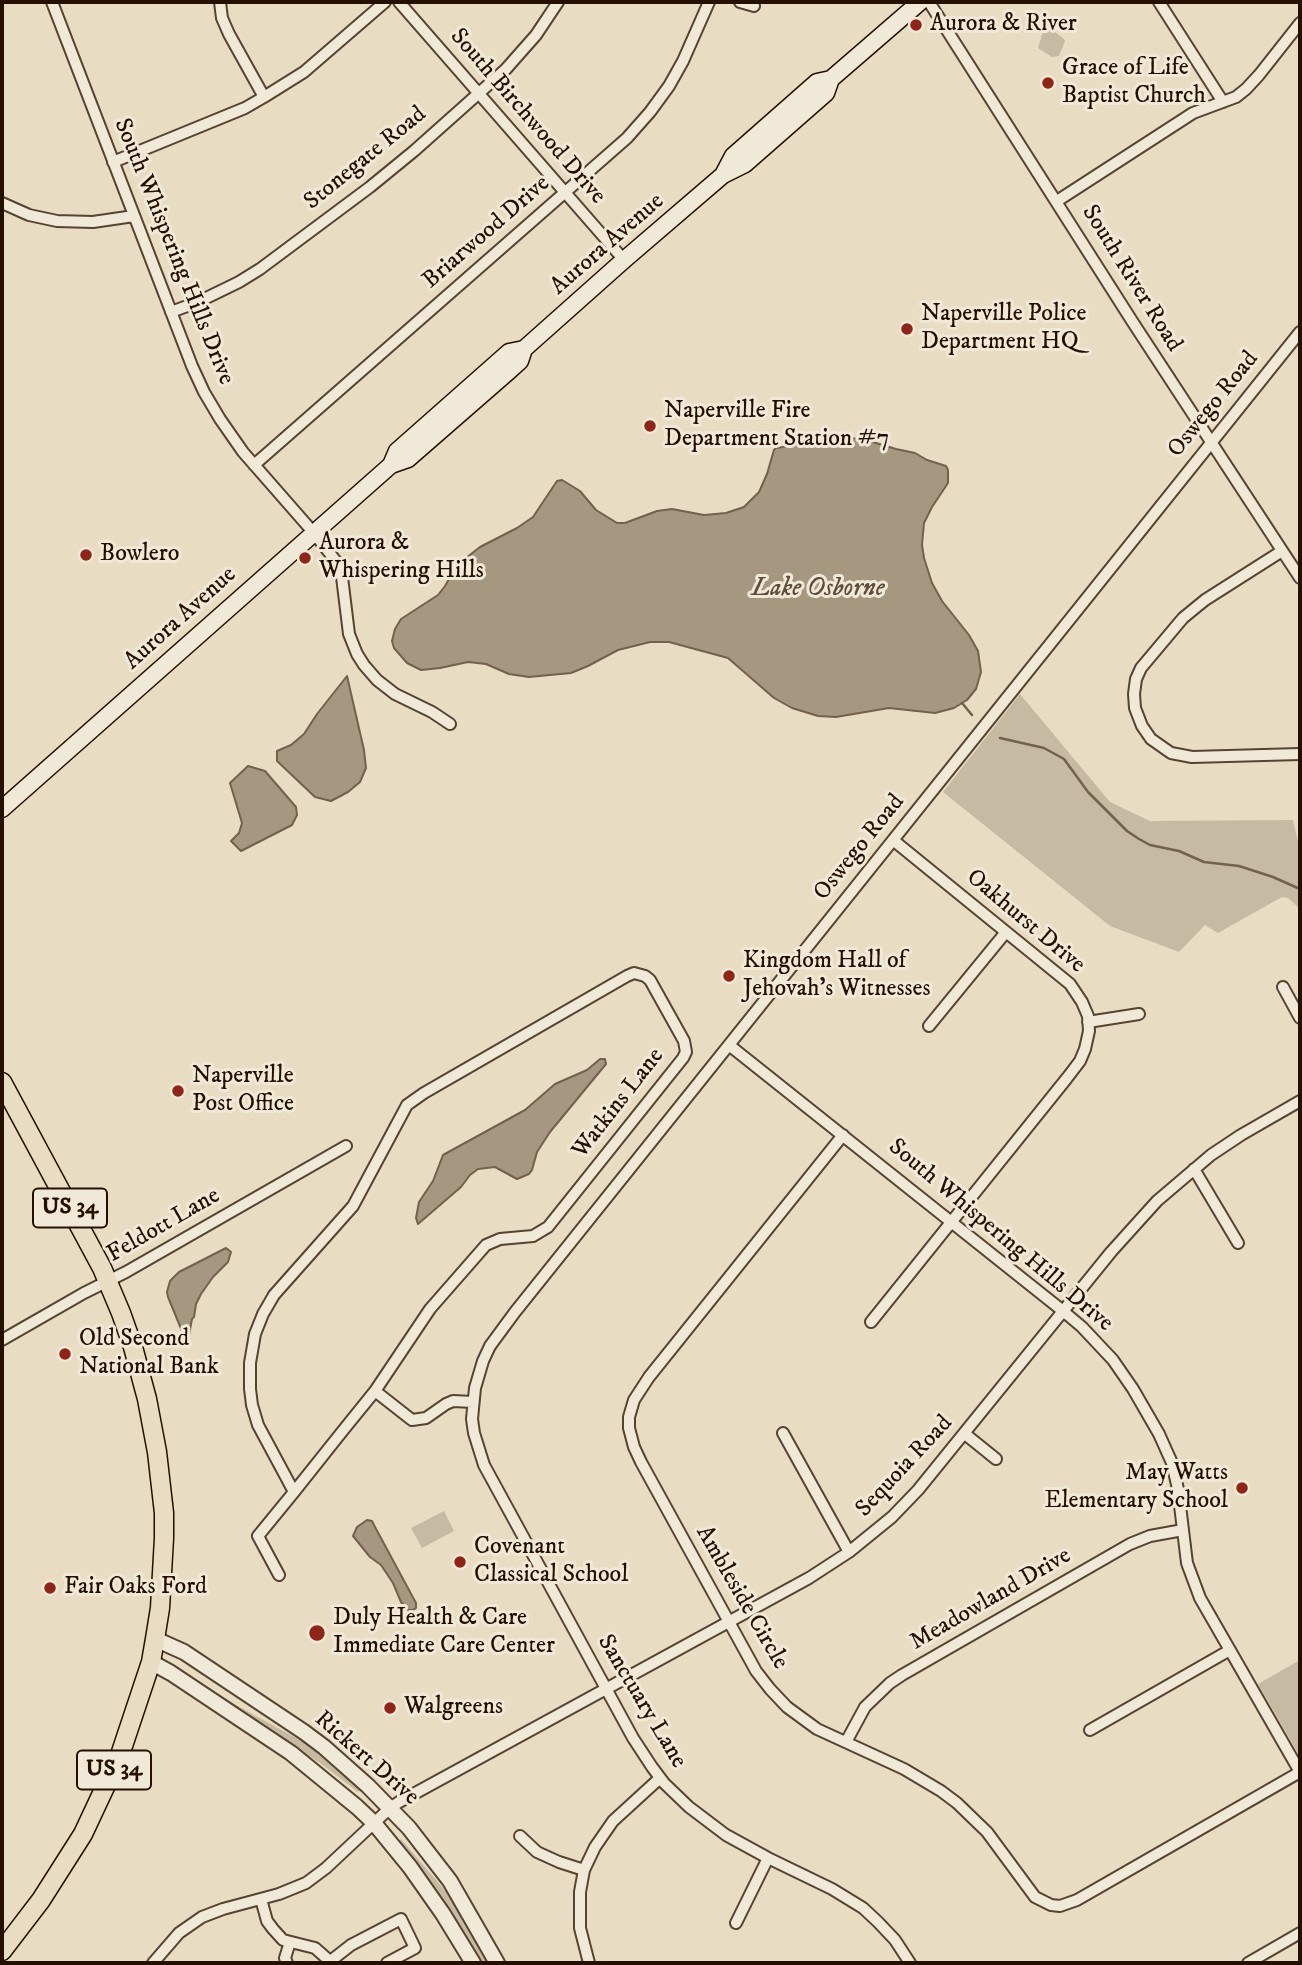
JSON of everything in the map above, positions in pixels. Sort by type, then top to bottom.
[{"type":"main road","name":"Aurora Avenue","points":[[2,808],[391,465],[397,451],[489,369],[509,352],[524,349],[723,175],[733,156],[817,82],[831,79],[920,2]]},
{"type":"main road","name":"US 34","points":[[2,1082],[108,1281],[133,1347],[157,1452],[164,1513],[160,1608],[151,1662],[120,1755],[83,1834],[41,1900],[2,1951]]},
{"type":"street","name":"South Whispering Hills Drive","points":[[53,2],[204,392],[254,465],[329,551],[340,570],[349,634],[364,665],[395,694],[450,724]]},
{"type":"street","points":[[219,2],[229,34],[264,97]]},
{"type":"street","points":[[113,162],[245,108],[264,97],[304,72],[385,2]]},
{"type":"street","name":"South Birchwood Drive","points":[[399,2],[624,260]]},
{"type":"street","name":"Stonegate Road","points":[[171,312],[219,293],[260,269],[370,187],[518,56],[558,2]]},
{"type":"street","name":"Briarwood Drive","points":[[254,465],[626,138],[650,112],[668,86],[709,2]]},
{"type":"street","points":[[740,2],[754,6]]},
{"type":"street","name":"South River Road","points":[[929,2],[1300,578]]},
{"type":"street","points":[[1160,2],[1223,102]]},
{"type":"street","points":[[1057,201],[1193,113],[1236,97],[1246,89],[1300,23]]},
{"type":"street","points":[[2,203],[29,215],[57,221],[93,222],[134,216]]},
{"type":"street","name":"Oswego Road","points":[[473,1402],[483,1361],[499,1333],[1300,332]]},
{"type":"street","points":[[1282,551],[1205,600],[1183,618],[1141,667],[1136,679],[1135,708],[1142,726],[1156,743],[1171,753],[1192,757],[1300,754]]},
{"type":"street","name":"Oakhurst Drive","points":[[893,841],[1070,984],[1082,1002],[1088,1022]]},
{"type":"street","points":[[929,1026],[1006,932]]},
{"type":"street","name":"Watkins Lane","points":[[279,1575],[258,1536],[374,1391],[430,1309],[479,1251],[493,1241],[533,1236],[548,1227],[683,1058],[686,1052],[684,1041],[650,980],[640,974],[627,976],[414,1099],[401,1113],[353,1206],[274,1295],[259,1324],[251,1354],[250,1389],[254,1415],[263,1439],[293,1492]]},
{"type":"street","points":[[1283,987],[1300,1018]]},
{"type":"street","points":[[871,1322],[1080,1061],[1085,1049],[1088,1022],[1139,1014]]},
{"type":"street","name":"South Whispering Hills Drive","points":[[729,1045],[1063,1311],[1113,1360],[1160,1434],[1175,1475],[1187,1563],[1200,1598],[1300,1772]]},
{"type":"street","name":"Sequoia Road","points":[[153,1963],[179,1933],[202,1917],[290,1891],[319,1874],[390,1808],[809,1578],[849,1552],[918,1490],[1128,1231],[1157,1201],[1194,1169],[1241,1135],[1300,1101]]},
{"type":"street","name":"Ambleside Circle","points":[[843,1135],[649,1377],[634,1400],[629,1418],[634,1447],[641,1462],[756,1671],[778,1698],[817,1729],[904,1769],[942,1791],[987,1832],[1035,1897],[1051,1905],[1060,1906],[1077,1900],[1300,1772]]},
{"type":"street","name":"Feldott Lane","points":[[2,1340],[346,1146]]},
{"type":"street","points":[[1194,1169],[1238,1243]]},
{"type":"street","points":[[374,1391],[412,1420],[426,1418],[453,1401],[473,1402]]},
{"type":"street","name":"Sanctuary Lane","points":[[473,1402],[474,1433],[484,1465],[638,1746],[660,1778],[710,1824],[863,1908],[895,1940],[910,1963]]},
{"type":"street","points":[[783,1433],[849,1552]]},
{"type":"street","points":[[965,1434],[996,1459]]},
{"type":"street","name":"Meadowland Drive","points":[[846,1742],[865,1707],[902,1675],[1130,1544],[1150,1536],[1183,1530]]},
{"type":"street","name":"Rickert Drive","points":[[155,1639],[184,1651],[315,1740],[361,1779],[409,1828],[450,1881],[497,1963]]},
{"type":"street","points":[[1090,1730],[1230,1650]]},
{"type":"street","name":"Rickert Drive","points":[[151,1662],[290,1752],[374,1823],[430,1895],[473,1963]]},
{"type":"street","points":[[589,1963],[580,1928],[579,1910],[584,1870],[595,1847],[613,1821],[660,1778]]},
{"type":"street","points":[[520,1836],[537,1852],[584,1870]]},
{"type":"street","points":[[736,1923],[768,1858]]},
{"type":"street","points":[[261,1899],[267,1921],[273,1930],[284,1940],[314,1948],[330,1963],[351,1945],[401,1919],[415,1948],[387,1963]]},
{"type":"street","points":[[1248,1963],[1300,1933]]},
{"type":"street","points":[[287,1963],[285,1958],[290,1942]]},
{"type":"shaded area","points":[[1045,25],[1065,41],[1059,56],[1052,57],[1038,48]]},
{"type":"shaded area","points":[[1020,694],[1110,802],[1150,821],[1293,820],[1300,850],[1300,909],[1288,898],[1282,897],[1218,933],[1205,925],[1179,952],[1110,926],[943,792]]},
{"type":"shaded area","points":[[444,1511],[454,1531],[422,1548],[411,1528]]},
{"type":"shaded area","points":[[1300,1660],[1300,1757],[1258,1684]]},
{"type":"shaded area","points":[[194,1678],[236,1705],[320,1751],[362,1788],[358,1792],[320,1763],[192,1681]]},
{"type":"shaded area","points":[[401,1839],[455,1902],[489,1963],[477,1963],[397,1842]]},
{"type":"water","name":"Lake Osborne","points":[[843,437],[915,453],[946,466],[948,470],[948,483],[924,523],[924,558],[932,583],[942,601],[978,651],[981,672],[976,689],[967,700],[954,708],[935,713],[889,708],[836,717],[818,716],[792,708],[774,698],[728,658],[669,642],[650,642],[618,650],[571,673],[529,677],[509,674],[486,664],[468,662],[421,670],[407,663],[394,648],[392,641],[401,619],[438,595],[457,565],[480,547],[533,517],[557,481],[562,480],[580,491],[596,510],[617,523],[672,509],[704,515],[726,513],[744,507],[759,492],[776,448]]},
{"type":"water","points":[[347,676],[366,768],[360,782],[331,801],[315,797],[277,761],[277,751],[291,745],[304,734]]},
{"type":"water","points":[[248,766],[265,771],[296,807],[297,815],[292,825],[241,851],[231,841],[239,833],[242,823],[230,783]]},
{"type":"water","points":[[600,1059],[605,1059],[606,1064],[550,1132],[537,1152],[529,1174],[517,1179],[495,1167],[478,1169],[418,1224],[416,1218],[419,1202],[433,1181],[443,1155],[525,1110],[555,1084],[587,1070]]},
{"type":"water","points":[[226,1248],[231,1252],[228,1262],[201,1294],[189,1335],[184,1336],[168,1297],[170,1281],[179,1272]]},
{"type":"water","points":[[367,1520],[372,1521],[416,1603],[413,1610],[408,1610],[401,1602],[381,1565],[370,1557],[353,1536],[357,1527]]},
{"type":"waterway","points":[[962,703],[972,715]]},
{"type":"waterway","points":[[1000,738],[1044,748],[1064,759],[1088,792],[1127,831],[1150,845],[1179,851],[1204,862],[1239,866],[1300,889]]},
{"type":"place","name":"Aurora & River","points":[[916,25]]},
{"type":"place","name":"Grace of Life Baptist Church","points":[[1048,83]]},
{"type":"place","name":"Naperville Police Department HQ","points":[[907,329]]},
{"type":"place","name":"Naperville Fire Department Station #7","points":[[650,426]]},
{"type":"place","name":"Bowlero","points":[[86,555]]},
{"type":"place","name":"Aurora & Whispering Hills","points":[[305,558]]},
{"type":"place","name":"Kingdom Hall of Jehovah's Witnesses","points":[[729,976]]},
{"type":"place","name":"Naperville Post Office","points":[[178,1091]]},
{"type":"place","name":"Old Second National Bank","points":[[65,1354]]},
{"type":"place","name":"May Watts Elementary School","points":[[1242,1488]]},
{"type":"place","name":"Covenant Classical School","points":[[460,1562]]},
{"type":"place","name":"Fair Oaks Ford","points":[[50,1588]]},
{"type":"place","name":"Duly Health & Care Immediate Care Center","points":[[317,1633]]},
{"type":"place","name":"Walgreens","points":[[390,1708]]}]
